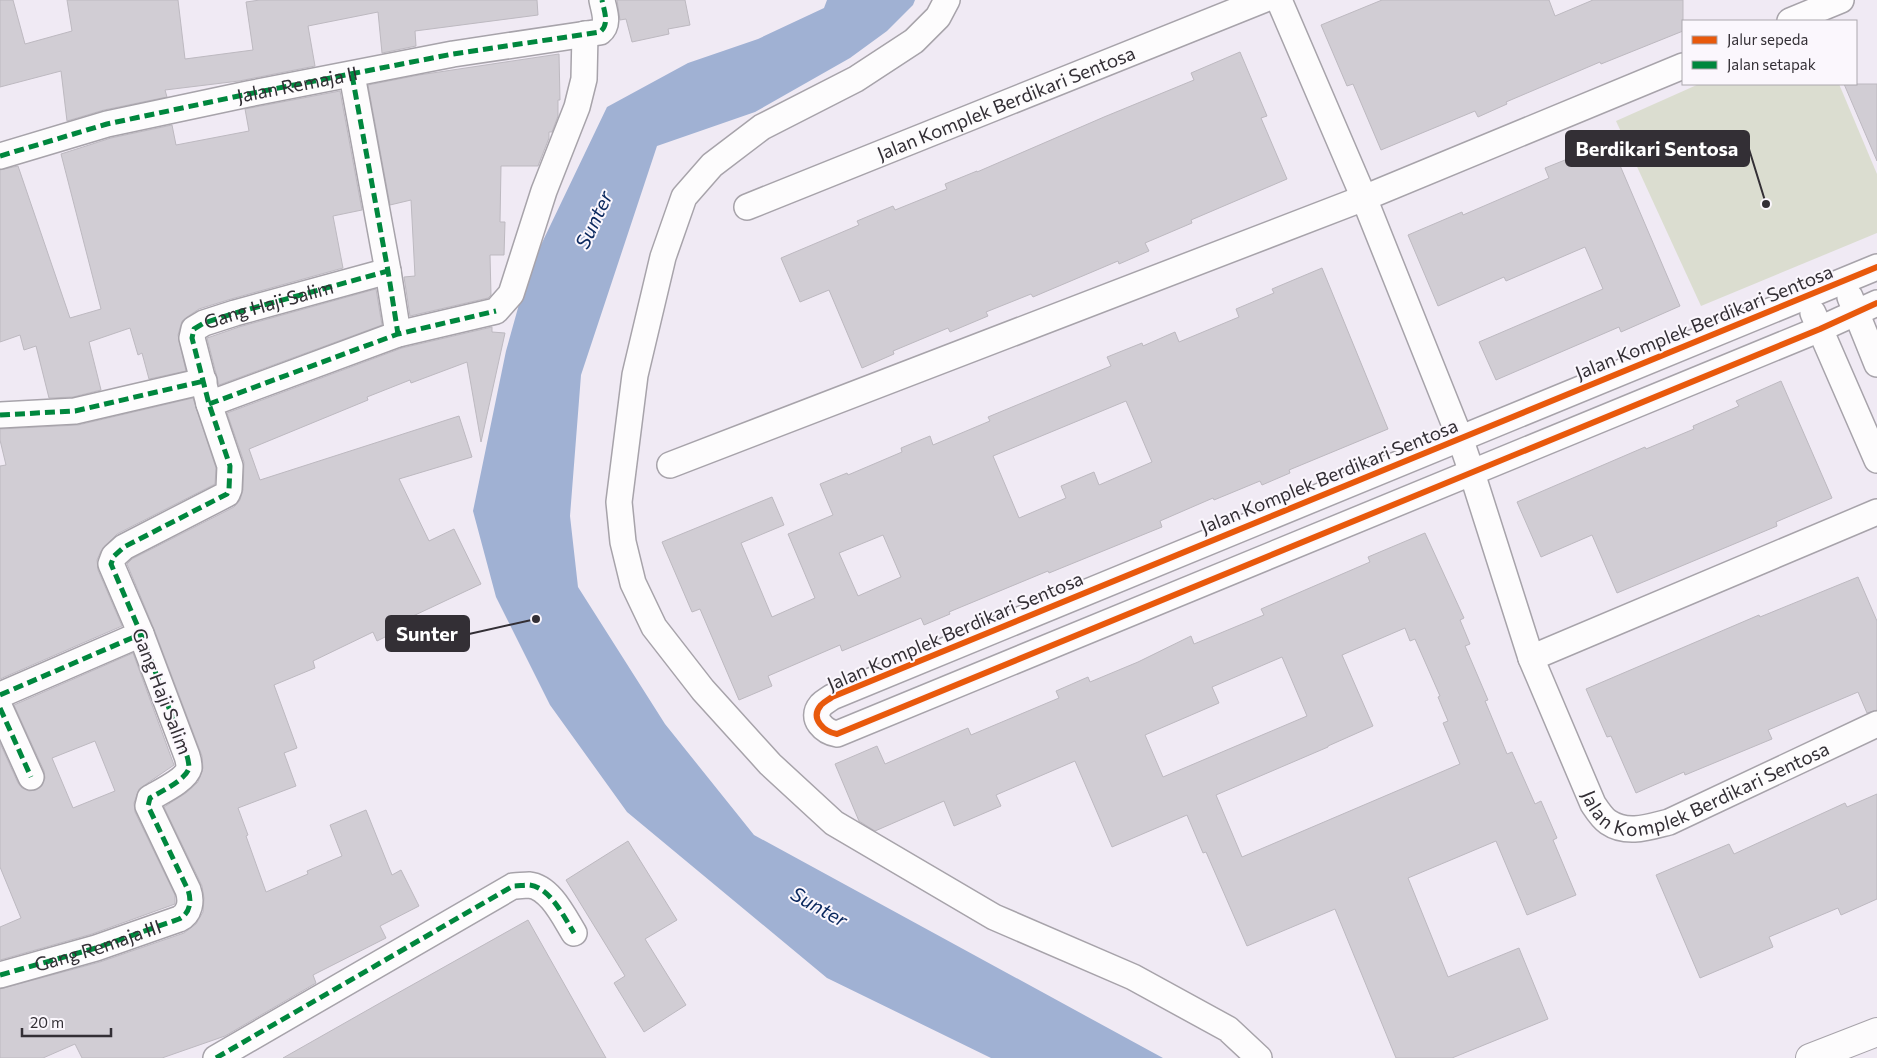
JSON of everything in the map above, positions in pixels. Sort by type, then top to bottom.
[{"type":"main road","points":[[1810,1058],[1877,1032]]},
{"type":"street","points":[[0,415],[75,412],[207,393],[398,334],[496,311],[511,294],[544,191],[577,107],[593,33],[604,28],[606,23],[602,0]]},
{"type":"street","points":[[947,0],[938,17],[914,41],[856,79],[762,128],[712,165],[684,197],[663,257],[635,375],[619,502],[623,542],[633,583],[654,627],[702,690],[770,764],[834,823],[994,917],[1133,977],[1228,1029],[1259,1058]]},
{"type":"street","name":"Jalan Komplek Berdikari Sentosa","points":[[747,207],[1263,0]]},
{"type":"street","name":"Jalan Komplek Berdikari Sentosa","points":[[1279,0],[1364,198],[1460,438],[1531,658],[1593,804],[1606,822],[1623,829],[1642,828],[1669,822],[1877,724]]},
{"type":"street","points":[[1792,20],[1841,0]]},
{"type":"street","name":"Jalan Remaja II","points":[[0,156],[107,124],[248,94],[453,54],[593,33]]},
{"type":"street","points":[[670,465],[1364,198],[1682,66]]},
{"type":"street","points":[[352,75],[398,334]]},
{"type":"street","name":"Jalan Komplek Berdikari Sentosa","points":[[1867,307],[1820,329],[837,734],[828,732],[820,727],[818,712],[821,705],[832,697],[1877,267]]},
{"type":"street","name":"Gang Haji Salim","points":[[190,906],[188,890],[148,806],[150,798],[178,781],[185,774],[189,768],[188,756],[141,634],[111,564],[114,556],[124,547],[227,494],[230,490],[230,466],[192,338],[194,330],[204,323],[388,272]]},
{"type":"street","name":"Jalan Komplek Berdikari Sentosa","points":[[1844,280],[1867,307],[1877,364]]},
{"type":"street","name":"Jalan Komplek Berdikari Sentosa","points":[[1806,296],[1877,460]]},
{"type":"street","points":[[1531,658],[1877,512]]},
{"type":"street","points":[[0,695],[141,634]]},
{"type":"street","points":[[0,708],[32,777]]},
{"type":"street","points":[[216,1058],[513,886],[531,885],[545,892],[560,909],[574,932]]},
{"type":"street","name":"Gang Remaja III","points":[[0,975],[96,948],[180,919],[185,917],[190,906]]},
{"type":"shaded area","points":[[1697,85],[1839,85],[1877,174],[1877,233],[1701,306],[1616,121]]},
{"type":"water","points":[[827,0],[915,0],[913,5],[887,31],[850,58],[755,112],[657,146],[581,375],[570,516],[578,587],[665,724],[754,835],[1163,1058],[991,1058],[827,978],[627,812],[550,705],[496,597],[473,511],[506,351],[528,272],[607,107],[688,63],[758,39],[824,8]]},
{"type":"building","points":[[0,0],[13,0],[25,44],[72,31],[67,0],[178,0],[185,59],[253,50],[246,2],[260,0],[537,0],[538,15],[415,31],[416,46],[382,53],[378,12],[308,26],[315,66],[239,81],[165,90],[167,97],[104,110],[67,121],[61,71],[0,87]]},
{"type":"building","points":[[617,0],[685,0],[690,25],[668,29],[669,34],[632,42],[626,19],[620,20]]},
{"type":"building","points":[[1382,0],[1549,0],[1555,16],[1593,0],[1683,0],[1682,31],[1601,64],[1600,62],[1506,102],[1507,104],[1478,117],[1475,111],[1381,150],[1353,84],[1347,86],[1321,25]]},
{"type":"building","points":[[1240,52],[1267,116],[1261,118],[1287,179],[1191,220],[1192,223],[1145,243],[1149,251],[1119,264],[1118,261],[1033,297],[1031,294],[986,312],[988,316],[950,332],[948,328],[893,351],[894,354],[862,368],[829,290],[800,302],[781,258],[859,225],[857,221],[893,206],[895,210],[947,189],[945,184],[1194,80],[1191,73]]},
{"type":"building","points":[[559,54],[560,100],[558,100],[558,116],[552,132],[549,132],[549,138],[538,166],[501,166],[500,222],[505,222],[504,255],[490,255],[491,295],[488,298],[410,316],[404,277],[415,276],[411,200],[390,205],[368,85],[419,75]]},
{"type":"building","points":[[1877,84],[1877,161],[1844,85]]},
{"type":"building","points":[[340,91],[362,210],[333,216],[343,268],[199,309],[182,321],[178,335],[186,371],[149,379],[142,353],[138,355],[130,328],[89,342],[101,390],[73,397],[49,398],[36,346],[24,350],[20,335],[0,342],[0,170],[18,166],[70,318],[101,309],[61,154],[111,138],[172,125],[176,145],[249,131],[245,109]]},
{"type":"building","points":[[1610,142],[1680,306],[1621,332],[1619,327],[1496,380],[1479,342],[1603,289],[1585,247],[1506,281],[1504,277],[1438,306],[1408,235],[1462,212],[1463,215],[1549,178],[1545,168]]},
{"type":"building","points":[[1322,268],[1388,429],[1289,470],[1290,473],[1262,485],[1260,481],[1214,500],[1213,498],[1160,521],[1162,527],[1049,573],[1048,571],[949,612],[950,614],[924,625],[921,618],[842,651],[840,645],[768,676],[772,686],[739,700],[700,609],[692,612],[662,542],[772,497],[784,525],[741,543],[772,617],[815,598],[788,534],[833,515],[820,484],[847,473],[848,475],[902,452],[901,448],[930,436],[933,445],[990,421],[988,417],[1111,366],[1107,357],[1142,343],[1143,346],[1175,332],[1179,342],[1239,317],[1236,309],[1274,293],[1272,289]],"holes":[[[1126,401],[1152,462],[1099,485],[1094,472],[1061,486],[1066,498],[1019,518],[993,456]],[[883,535],[901,577],[858,596],[839,553]]]},
{"type":"building","points":[[376,289],[382,325],[219,385],[207,338],[239,327]]},
{"type":"building","points":[[492,327],[492,332],[505,333],[481,442],[467,362],[411,383],[410,380],[367,397],[368,400],[249,449],[260,480],[459,416],[472,457],[399,479],[429,541],[454,529],[481,584],[396,624],[399,630],[377,641],[373,632],[313,661],[315,668],[274,685],[297,748],[284,753],[296,786],[238,808],[266,892],[308,874],[307,871],[342,856],[330,825],[366,810],[392,875],[401,870],[419,906],[380,926],[386,938],[313,975],[316,983],[225,1036],[162,1058],[82,1058],[75,1044],[43,1058],[0,1058],[0,989],[100,962],[184,933],[196,924],[203,912],[204,898],[202,886],[164,807],[186,793],[198,782],[203,768],[202,756],[127,564],[132,559],[234,507],[240,500],[243,490],[244,462],[227,413],[402,348]]},
{"type":"building","points":[[1781,381],[1832,498],[1776,522],[1777,526],[1617,593],[1592,535],[1541,557],[1517,502],[1645,447],[1646,449],[1694,429],[1693,426],[1739,406],[1736,401]]},
{"type":"building","points":[[193,398],[216,468],[215,484],[117,534],[101,551],[97,560],[98,570],[122,626],[0,679],[0,466],[6,465],[0,440],[0,429],[78,425]]},
{"type":"building","points":[[1425,533],[1464,618],[1460,620],[1470,644],[1465,646],[1488,700],[1485,701],[1507,754],[1512,752],[1535,804],[1541,801],[1557,838],[1553,840],[1576,895],[1527,915],[1496,841],[1408,878],[1448,977],[1519,948],[1548,1019],[1452,1058],[1396,1058],[1335,909],[1247,946],[1206,852],[1203,853],[1187,815],[1112,847],[1075,761],[996,795],[1001,806],[954,826],[944,801],[875,831],[859,821],[835,764],[877,746],[885,764],[968,728],[971,735],[1059,698],[1056,691],[1088,677],[1090,682],[1138,662],[1191,636],[1194,644],[1264,615],[1261,609],[1370,562],[1368,557]],"holes":[[[1405,628],[1410,641],[1415,639],[1440,696],[1438,697],[1448,721],[1443,723],[1460,764],[1242,857],[1216,795],[1373,726],[1342,655]],[[1282,657],[1307,716],[1163,777],[1145,735],[1219,703],[1212,687]]]},
{"type":"building","points":[[1858,577],[1877,621],[1877,710],[1867,713],[1858,692],[1768,730],[1772,739],[1685,775],[1684,772],[1636,793],[1611,736],[1607,737],[1586,689],[1759,615],[1760,617]]},
{"type":"building","points":[[133,653],[174,765],[139,789],[134,803],[135,812],[175,895],[175,904],[92,934],[0,960],[0,927],[21,918],[0,867],[0,743],[22,788],[29,791],[36,790],[42,786],[45,778],[44,771],[14,705]],"holes":[[[95,741],[115,791],[73,808],[52,758]]]},
{"type":"building","points":[[1877,794],[1877,899],[1841,915],[1838,908],[1769,937],[1773,947],[1700,978],[1656,875],[1729,844],[1734,854],[1845,803],[1847,807]]},
{"type":"building","points":[[628,841],[677,920],[645,939],[686,1005],[644,1032],[614,983],[625,976],[566,880]]},
{"type":"building","points":[[528,920],[606,1058],[283,1058],[380,1003]]},
{"type":"marked path","points":[[0,156],[107,124],[248,94],[453,54],[600,32],[606,21],[602,0]]},
{"type":"marked path","points":[[352,75],[398,334]]},
{"type":"marked path","points":[[0,975],[96,948],[179,919],[188,911],[190,898],[188,890],[148,806],[150,798],[183,777],[189,768],[188,759],[141,634],[111,564],[114,556],[124,547],[227,494],[229,489],[230,466],[209,404],[192,338],[194,329],[204,323],[235,313],[388,271]]},
{"type":"marked path","points":[[209,404],[398,334],[496,311]]},
{"type":"marked path","points":[[0,415],[75,411],[204,381]]},
{"type":"marked path","points":[[0,695],[141,634]]},
{"type":"marked path","points":[[0,708],[31,777]]},
{"type":"marked path","points":[[216,1058],[513,886],[529,885],[543,891],[556,904],[574,933]]},
{"type":"cycle path","points":[[1877,267],[832,697],[821,705],[818,710],[818,720],[828,731],[837,734],[1820,329],[1877,303]]},
{"type":"place","name":"Berdikari Sentosa","points":[[1766,204]]},
{"type":"place","name":"Sunter","points":[[536,619]]}]
